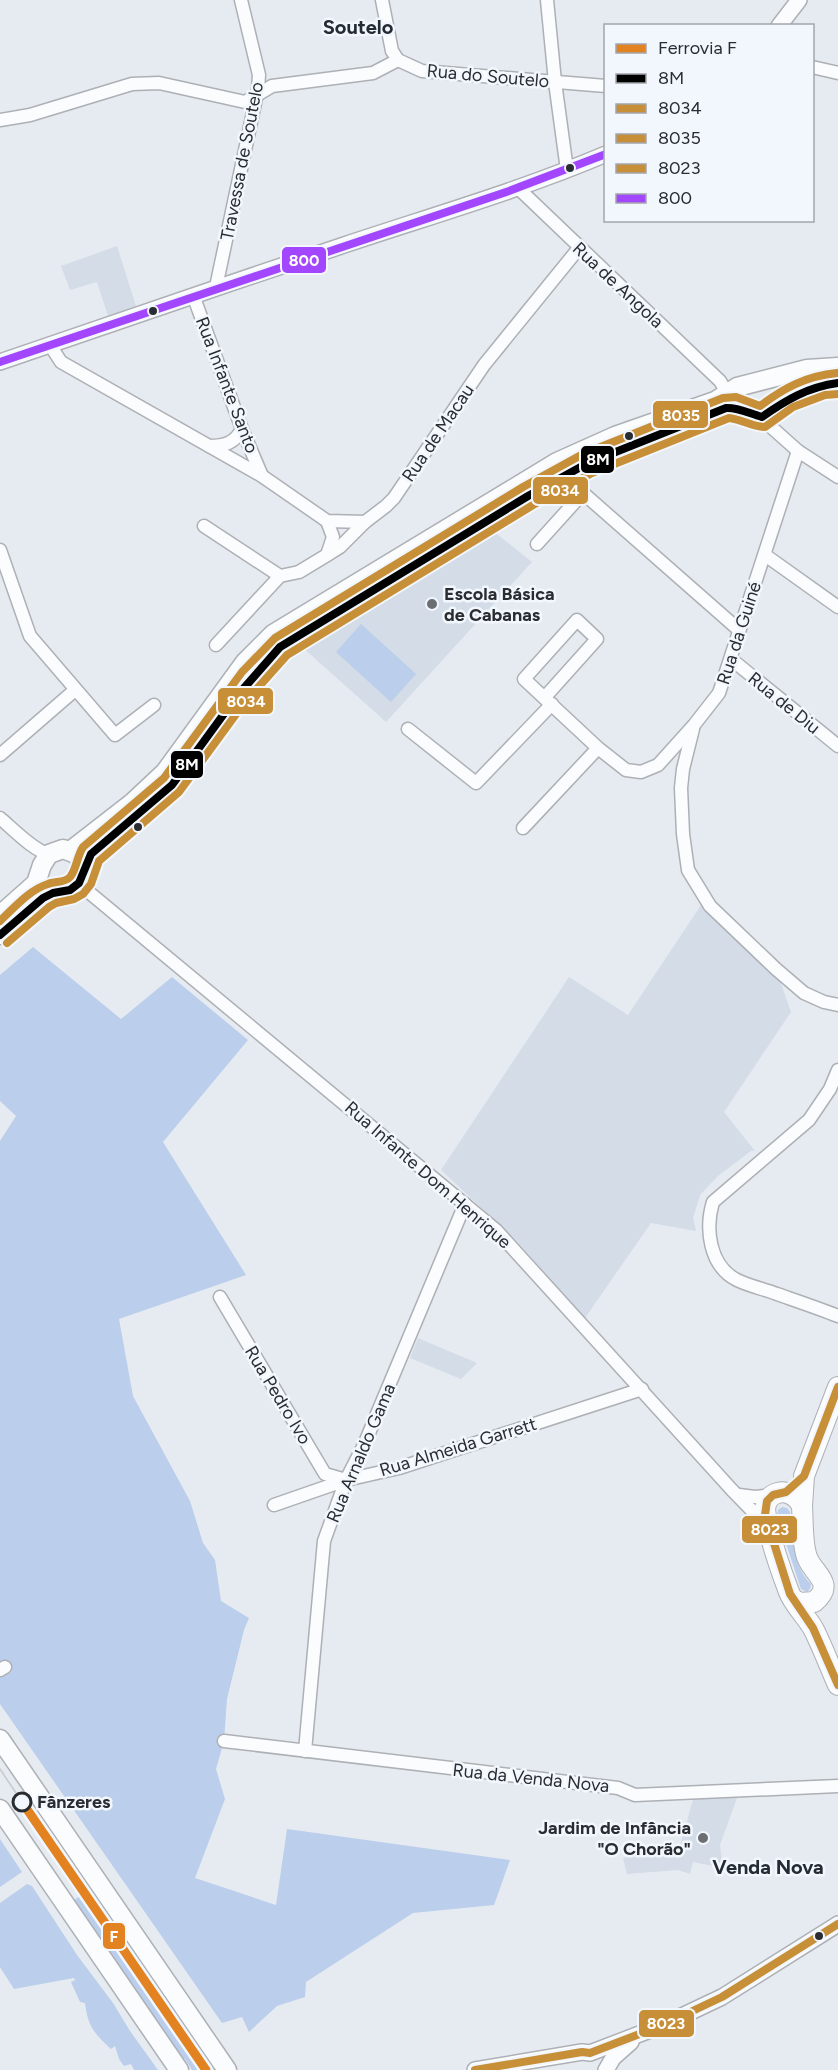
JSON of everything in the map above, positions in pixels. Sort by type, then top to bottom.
[{"type":"main road","points":[[70,851],[133,802],[165,772],[245,662],[273,634],[558,462],[615,436],[730,392],[807,369],[838,367]]},
{"type":"main road","points":[[766,417],[788,398],[822,385],[838,383]]},
{"type":"main road","points":[[0,935],[39,902],[58,891],[71,890],[81,880],[93,853],[160,798],[172,785],[250,678],[280,647],[566,474],[726,408],[730,392]]},
{"type":"main road","name":"Rua de Angola","points":[[730,392],[765,395],[771,400],[766,417],[730,392]]},
{"type":"main road","points":[[0,915],[32,888],[36,883],[43,858],[56,850],[76,854],[81,880]]},
{"type":"main road","points":[[43,858],[46,884],[58,891]]},
{"type":"main road","points":[[813,1628],[827,1589],[823,1578],[810,1564],[806,1555],[802,1506],[804,1476],[838,1386]]},
{"type":"main road","points":[[804,1476],[767,1501],[765,1508],[790,1594],[813,1628],[838,1685]]},
{"type":"main road","points":[[779,1494],[794,1495],[802,1506]]},
{"type":"main road","points":[[794,1600],[807,1604],[827,1589]]},
{"type":"main road","points":[[0,1739],[226,2070]]},
{"type":"main road","points":[[0,1809],[179,2070]]},
{"type":"street","name":"Travessa de Soutelo","points":[[216,287],[258,93],[259,75],[241,0]]},
{"type":"street","points":[[0,120],[30,115],[132,84],[159,83],[244,102],[272,86],[373,73],[398,60],[392,51],[382,0]]},
{"type":"street","points":[[547,0],[567,170]]},
{"type":"street","points":[[781,24],[800,0]]},
{"type":"street","name":"Rua do Soutelo","points":[[398,60],[422,71],[604,86]]},
{"type":"street","points":[[814,67],[838,73]]},
{"type":"street","points":[[0,362],[567,170],[604,155]]},
{"type":"street","name":"Rua de Angola","points":[[517,187],[730,392]]},
{"type":"street","name":"Rua de Macau","points":[[280,576],[299,572],[340,547],[394,498],[484,365],[579,248]]},
{"type":"street","name":"Rua Infante Santo","points":[[193,295],[242,429],[262,476]]},
{"type":"street","points":[[50,345],[61,362],[262,476],[327,521],[365,522]]},
{"type":"street","name":"Rua de Angola","points":[[766,417],[798,451],[838,477]]},
{"type":"street","points":[[208,446],[227,445],[236,439],[242,429]]},
{"type":"street","name":"Rua da Guiné","points":[[548,700],[597,639],[577,620],[524,679],[598,748],[626,770],[641,772],[658,765],[719,693],[798,451]]},
{"type":"street","points":[[537,544],[584,494],[739,630]]},
{"type":"street","points":[[327,521],[333,537],[327,555]]},
{"type":"street","points":[[204,526],[280,576],[216,645]]},
{"type":"street","points":[[0,549],[30,636],[115,735],[154,705]]},
{"type":"street","points":[[765,555],[838,607]]},
{"type":"street","name":"Rua de Diu","points":[[731,659],[838,746]]},
{"type":"street","points":[[0,755],[75,690]]},
{"type":"street","points":[[408,729],[476,783],[548,700]]},
{"type":"street","points":[[694,725],[683,769],[681,788],[683,834],[688,870],[710,906],[776,969],[804,993],[824,1002],[838,1005]]},
{"type":"street","points":[[523,828],[598,748]]},
{"type":"street","points":[[0,818],[43,858]]},
{"type":"street","name":"Rua Infante Dom Henrique","points":[[81,880],[496,1230],[739,1495],[744,1504],[769,1528]]},
{"type":"street","points":[[838,1070],[830,1089],[809,1120],[713,1202],[709,1214],[708,1230],[719,1263],[736,1279],[838,1316]]},
{"type":"street","name":"Rua Arnaldo Gama","points":[[305,1751],[324,1542],[346,1480],[364,1445],[465,1204]]},
{"type":"street","name":"Rua Pedro Ivo","points":[[220,1297],[326,1474],[346,1480]]},
{"type":"street","name":"Rua Almeida Garrett","points":[[274,1506],[346,1480],[399,1468],[642,1389]]},
{"type":"street","points":[[739,1495],[755,1497],[779,1494]]},
{"type":"street","name":"Rua da Venda Nova","points":[[224,1741],[618,1788],[635,1795],[838,1786]]},
{"type":"street","points":[[475,2070],[582,2052],[590,2053],[649,2031],[722,1997],[838,1924]]},
{"type":"street","points":[[605,2070],[621,2050],[649,2031]]},
{"type":"street","points":[[590,2053],[603,2063],[605,2070]]},
{"type":"street","points":[[557,2070],[563,2059],[568,2056]]},
{"type":"street","points":[[521,2062],[544,2070]]},
{"type":"shaded area","points":[[117,246],[136,306],[108,316],[97,282],[70,290],[61,266]]},
{"type":"shaded area","name":"Escola Básica de Cabanas","points":[[492,530],[532,562],[386,722],[301,646]]},
{"type":"shaded area","points":[[361,624],[416,674],[391,702],[336,652]]},
{"type":"shaded area","points":[[701,905],[745,948],[778,975],[791,1012],[724,1112],[755,1151],[751,1151],[718,1176],[700,1195],[693,1218],[696,1231],[651,1223],[585,1318],[516,1240],[441,1170],[569,977],[628,1015]]},
{"type":"shaded area","points":[[33,947],[121,1019],[172,977],[248,1040],[163,1142],[246,1275],[119,1319],[133,1396],[190,1501],[203,1543],[215,1560],[221,1601],[249,1618],[227,1699],[224,1741],[216,1769],[225,1799],[195,1878],[276,1905],[287,1829],[510,1860],[494,1905],[413,1913],[306,1982],[305,1997],[277,2006],[249,2032],[242,2017],[222,2023],[0,1704],[0,1141],[16,1116],[0,1101],[0,975]]},
{"type":"shaded area","points":[[418,1338],[477,1363],[461,1379],[410,1358]]},
{"type":"shaded area","points":[[782,1507],[787,1508],[790,1512],[797,1560],[811,1584],[807,1592],[801,1589],[777,1516],[778,1510]]},
{"type":"shaded area","name":"Jardim de Infância \"O Chorão\"","points":[[694,1796],[737,1798],[720,1845],[723,1868],[693,1862],[690,1874],[678,1870],[627,1874],[623,1858],[680,1846]]},
{"type":"shaded area","points":[[0,1839],[22,1872],[0,1887]]},
{"type":"shaded area","points":[[27,1884],[32,1886],[77,1955],[158,2070],[134,2070],[131,2064],[124,2066],[115,2046],[111,2049],[93,2029],[85,2003],[80,2002],[71,1982],[75,1980],[74,1978],[14,1989],[0,1967],[0,1903]]},
{"type":"shaded area","points":[[94,1886],[216,2067],[212,2070],[192,2070],[185,2059],[182,2060],[73,1901]]},
{"type":"tram line","points":[[0,1769],[22,1802]]},
{"type":"rail line","name":"F","points":[[22,1802],[206,2070]]},
{"type":"transit line","name":"800","points":[[0,362],[509,191],[604,155]]},
{"type":"transit line","name":"8035","points":[[0,921],[34,890],[70,877],[83,847],[164,778],[242,672],[275,638],[523,487],[583,454],[723,398],[736,397],[760,406],[796,384],[815,377],[837,373]]},
{"type":"transit line","name":"8M","points":[[0,935],[43,898],[53,893],[70,890],[79,883],[91,854],[172,785],[237,696],[280,647],[528,496],[588,463],[726,408],[762,417],[798,395],[838,383]]},
{"type":"transit line","name":"8034","points":[[7,943],[49,907],[83,894],[91,884],[99,861],[179,792],[245,702],[287,655],[533,505],[592,473],[729,418],[765,427],[793,407],[825,395],[838,394]]},
{"type":"transit line","name":"8023","points":[[838,1387],[804,1476],[786,1492],[773,1495],[767,1501],[765,1515],[790,1594],[813,1628],[838,1685]]},
{"type":"transit line","name":"8023","points":[[475,2070],[582,2052],[590,2053],[663,2025],[722,1997],[838,1924]]},
{"type":"place","name":"Escola Básica de Cabanas","points":[[432,604]]},
{"type":"place","name":"Fânzeres","points":[[22,1802]]},
{"type":"place","name":"Jardim de Infância \"O Chorão\"","points":[[703,1838]]},
{"type":"district","name":"Soutelo","points":[[358,27]]},
{"type":"district","name":"Venda Nova","points":[[768,1867]]}]
